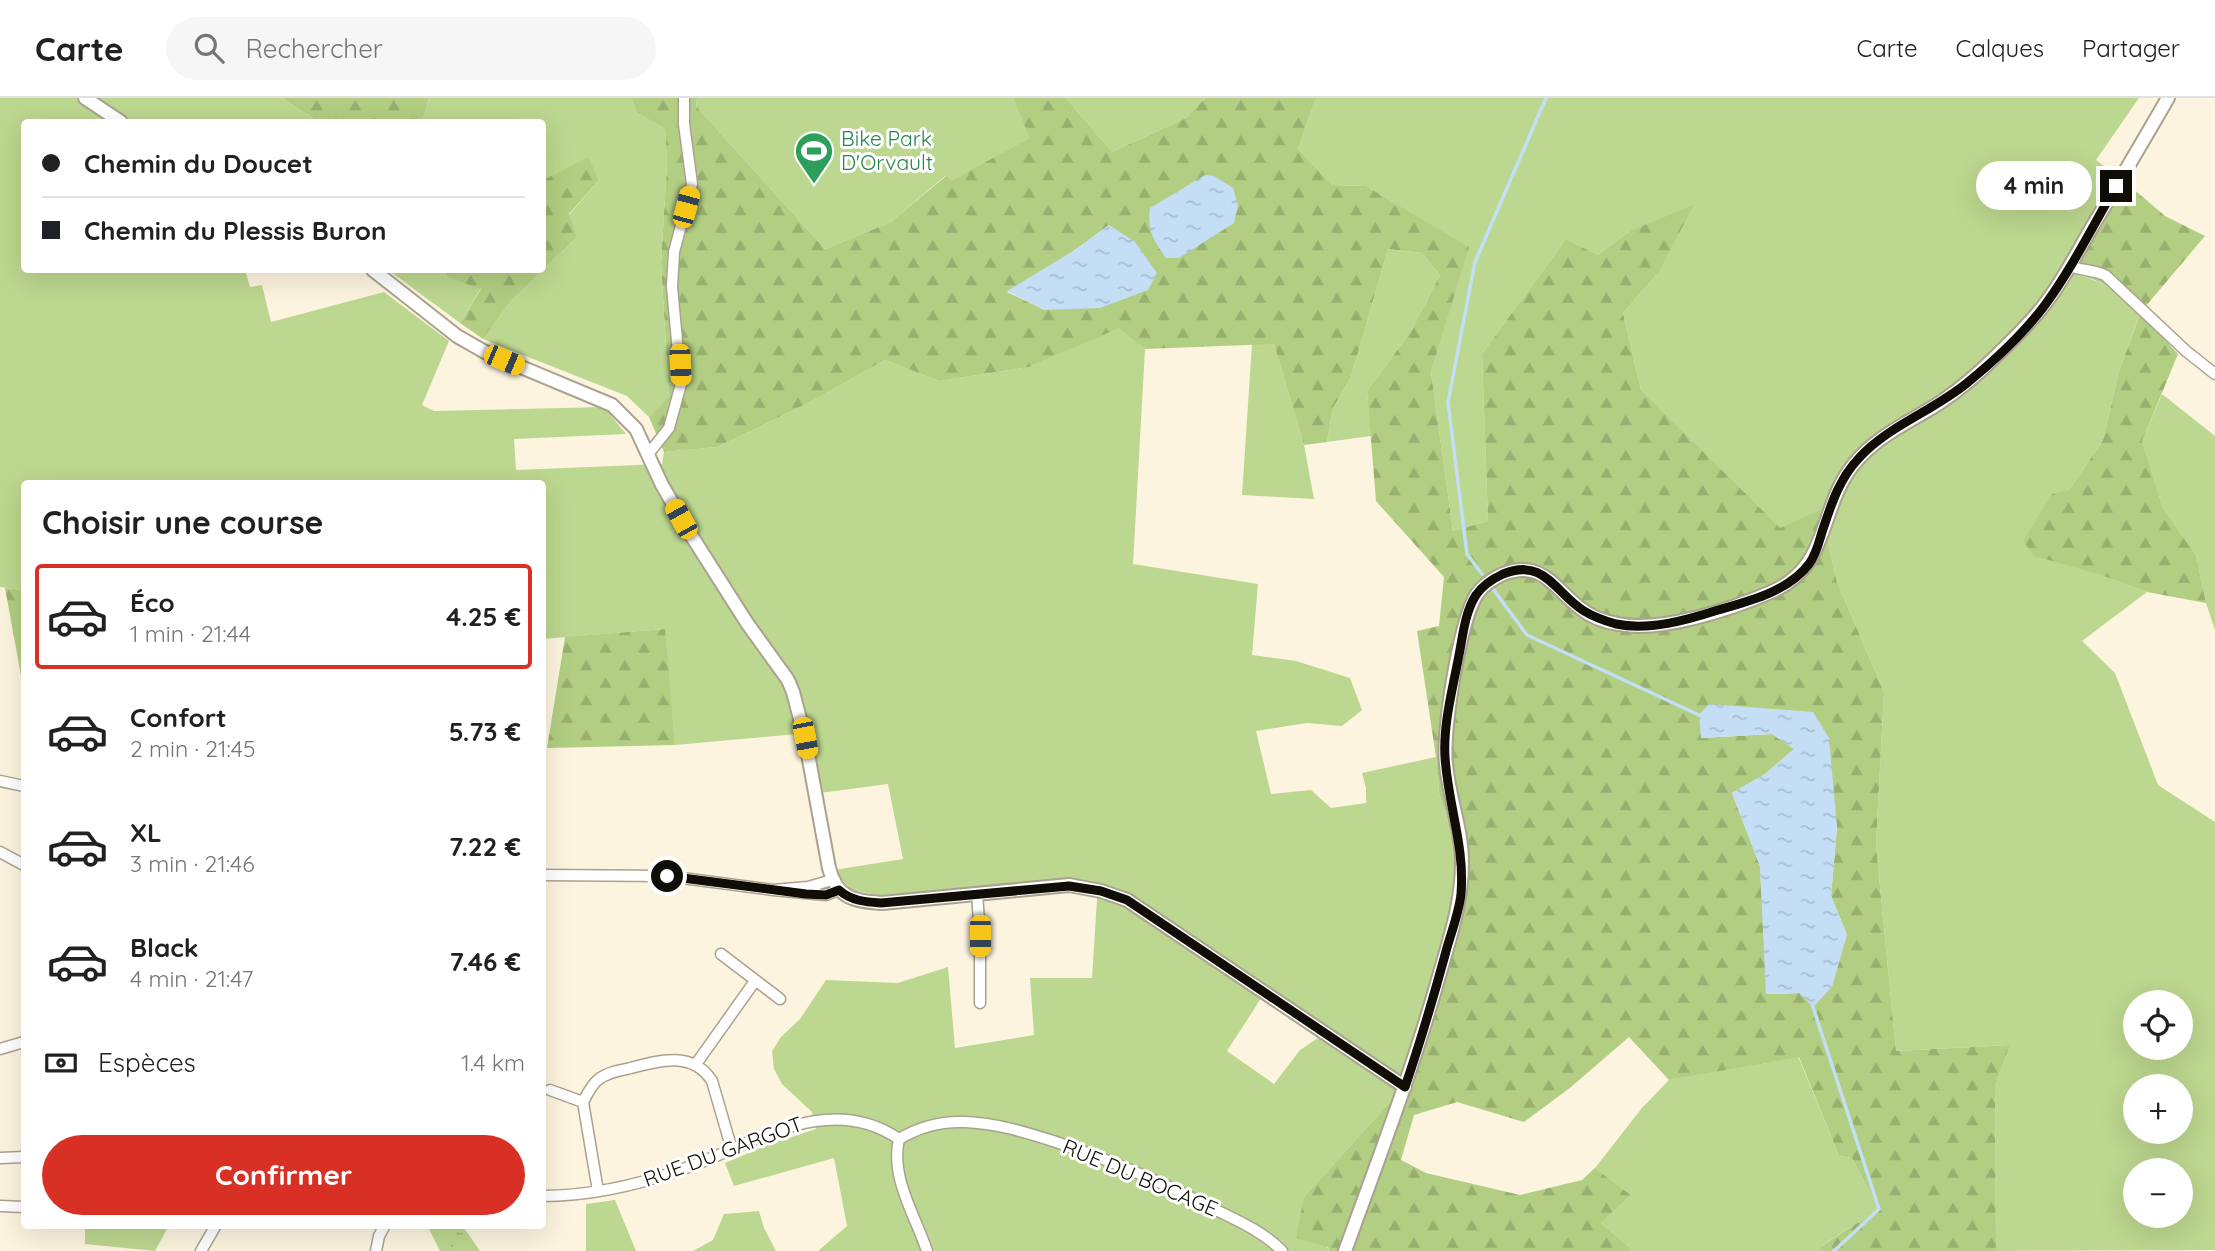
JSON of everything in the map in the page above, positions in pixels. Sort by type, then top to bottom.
[{"type":"street","points":[[85,98],[116,119]]},
{"type":"street","points":[[649,453],[669,428],[681,384],[671,287],[674,252],[692,184],[684,124],[684,98]]},
{"type":"street","points":[[1345,1251],[1405,1087],[1461,898],[1462,857],[1448,781],[1445,744],[1466,620],[1475,597],[1486,583],[1514,570],[1528,569],[1550,579],[1582,610],[1620,625],[1639,626],[1659,625],[1717,611],[1773,592],[1789,583],[1810,563],[1839,487],[1857,460],[1880,439],[1967,383],[2044,305],[2070,266],[2168,98]]},
{"type":"street","points":[[2070,266],[2105,275],[2186,351],[2215,373]]},
{"type":"street","points":[[377,273],[457,336],[485,352],[612,405],[636,429],[662,485],[691,536],[747,623],[788,680],[805,738],[836,885],[845,895],[857,900],[881,903],[1069,886],[1101,891],[1127,900],[1405,1087]]},
{"type":"street","points":[[0,781],[21,785]]},
{"type":"street","points":[[0,852],[21,863]]},
{"type":"street","points":[[546,875],[667,876],[773,890],[836,885]]},
{"type":"street","points":[[977,893],[981,1003]]},
{"type":"street","points":[[721,954],[780,999]]},
{"type":"street","points":[[696,1064],[755,981]]},
{"type":"street","points":[[0,1049],[21,1043]]},
{"type":"street","points":[[598,1191],[583,1102],[598,1079],[607,1074],[664,1059],[696,1064],[706,1071],[712,1081],[732,1150]]},
{"type":"street","points":[[551,1090],[583,1102]]},
{"type":"street","name":"RUE DU GARGOT","points":[[546,1196],[598,1191],[642,1182],[796,1125],[829,1118],[871,1124],[900,1139]]},
{"type":"street","name":"RUE DU BOCAGE","points":[[900,1139],[913,1130],[924,1127],[964,1122],[1024,1132],[1098,1156],[1166,1184],[1235,1219],[1282,1251]]},
{"type":"street","points":[[900,1139],[896,1156],[897,1169],[927,1251]]},
{"type":"street","points":[[0,1158],[21,1157]]},
{"type":"street","points":[[0,1206],[21,1207]]},
{"type":"street","points":[[201,1251],[214,1229]]},
{"type":"street","points":[[376,1251],[383,1229]]},
{"type":"green space","points":[[0,98],[282,98],[313,118],[21,119],[21,273],[246,273],[250,287],[262,285],[271,322],[384,292],[449,341],[422,405],[434,411],[604,407],[626,434],[514,439],[516,470],[662,464],[664,452],[718,447],[812,401],[885,360],[939,381],[1029,367],[1119,327],[1145,349],[1133,564],[1258,584],[1252,655],[1296,661],[1350,678],[1362,710],[1342,726],[1307,723],[1256,731],[1271,794],[1311,790],[1331,808],[1366,803],[1362,773],[1436,757],[1439,793],[1457,851],[1452,901],[1413,1044],[1390,1102],[1304,1197],[1329,1251],[818,1251],[847,1226],[834,1158],[734,1186],[725,1163],[816,1129],[812,1112],[782,1084],[774,1069],[772,1051],[781,1037],[800,1019],[826,980],[898,983],[948,967],[955,1048],[1034,1035],[1030,978],[1092,978],[1098,884],[1071,880],[883,896],[851,890],[834,870],[903,859],[888,784],[820,793],[808,733],[675,745],[664,629],[546,639],[546,480],[21,480],[21,590],[0,587]],"holes":[[[1269,986],[1325,1025],[1318,1038],[1300,1050],[1274,1084],[1227,1051]]]},
{"type":"green space","points":[[282,98],[429,98],[423,119],[313,118]]},
{"type":"green space","points":[[429,98],[631,98],[637,113],[665,129],[667,164],[661,263],[669,398],[649,417],[627,396],[483,339],[511,301],[540,273],[546,273],[546,267],[577,237],[569,215],[599,180],[589,158],[546,179],[546,119],[423,119]]},
{"type":"green space","points":[[631,98],[697,98],[696,106],[825,249],[891,222],[946,176],[952,180],[1030,138],[1013,98],[1066,98],[1112,152],[1186,118],[1205,98],[1316,98],[1298,149],[1332,185],[1366,186],[1469,247],[1431,372],[1453,531],[1488,521],[1482,354],[1566,239],[1598,255],[1630,231],[1694,205],[1658,273],[1623,313],[1641,390],[1780,528],[1820,510],[1837,582],[1884,692],[1876,845],[1896,1051],[2010,1045],[1995,1086],[1996,1251],[1823,1251],[1820,1247],[1879,1209],[1852,1158],[1839,1156],[1799,1057],[1669,1080],[1629,1037],[1571,1087],[1524,1122],[1457,1102],[1414,1115],[1401,1160],[1426,1173],[1520,1195],[1582,1180],[1595,1168],[1631,1195],[1601,1223],[1634,1251],[1329,1251],[1328,1247],[1296,1238],[1304,1197],[1390,1102],[1413,1044],[1452,901],[1457,851],[1439,793],[1417,631],[1439,626],[1444,577],[1376,501],[1367,391],[1410,333],[1440,275],[1422,253],[1388,249],[1351,377],[1333,408],[1327,442],[1304,445],[1274,344],[1145,349],[1119,328],[1029,367],[939,381],[885,360],[812,401],[718,447],[664,452],[649,417],[669,397],[661,263],[667,164],[665,129],[637,113]],"holes":[[[1109,225],[1045,310],[1007,292],[1072,252]],[[1813,712],[1837,827],[1831,896],[1847,935],[1799,993],[1767,994],[1760,866],[1732,793],[1765,774],[1794,749],[1772,734],[1701,738]]]},
{"type":"green space","points":[[697,98],[1013,98],[1031,138],[952,180],[945,176],[891,222],[825,249],[696,106]]},
{"type":"green space","points":[[1066,98],[1205,98],[1186,118],[1112,152]]},
{"type":"green space","points":[[1316,98],[2139,98],[2096,160],[2124,181],[2072,273],[2109,287],[2140,313],[2119,371],[2103,440],[2069,490],[2098,574],[2147,592],[2082,641],[2115,673],[2158,785],[2215,822],[2215,1250],[1996,1251],[1995,1086],[2010,1045],[1896,1051],[1876,845],[1884,692],[1837,582],[1820,511],[1780,529],[1641,390],[1623,313],[1658,273],[1630,231],[1598,255],[1566,239],[1482,354],[1488,521],[1453,531],[1431,372],[1468,247],[1366,186],[1332,185],[1298,149]]},
{"type":"green space","points":[[589,157],[599,180],[569,214],[577,237],[546,267],[546,178]]},
{"type":"green space","points":[[2124,181],[2165,216],[2205,236],[2140,313],[2178,354],[2142,441],[2163,508],[2196,555],[2206,603],[2147,592],[2098,574],[2034,556],[2023,541],[2052,494],[2069,490],[2103,440],[2119,371],[2140,314],[2109,288],[2072,273],[2104,208]]},
{"type":"green space","points":[[1388,249],[1422,253],[1440,275],[1410,333],[1367,391],[1371,436],[1327,442],[1333,408],[1351,377]]},
{"type":"green space","points":[[392,273],[445,273],[447,277],[481,288],[460,323]]},
{"type":"green space","points":[[445,273],[540,273],[511,301],[483,339],[460,323],[481,289],[447,277]]},
{"type":"green space","points":[[1252,344],[1274,344],[1304,445],[1314,499],[1242,495]]},
{"type":"green space","points":[[2162,394],[2215,436],[2215,630],[2196,555],[2163,508],[2142,441]]},
{"type":"green space","points":[[5,588],[21,590],[21,676]]},
{"type":"green space","points":[[665,629],[675,745],[547,748],[565,637]]},
{"type":"green space","points":[[1798,1056],[1839,1156],[1852,1158],[1879,1209],[1821,1246],[1823,1251],[1634,1251],[1601,1223],[1631,1195],[1595,1168],[1642,1108],[1669,1080]]},
{"type":"green space","points":[[615,1200],[636,1251],[586,1251],[586,1204]]},
{"type":"green space","points":[[759,1211],[776,1251],[693,1251],[713,1240],[724,1214]]},
{"type":"green space","points":[[85,1229],[167,1229],[155,1251],[85,1244]]},
{"type":"green space","points":[[429,1229],[465,1229],[480,1251],[440,1251]]},
{"type":"green space","points":[[443,1229],[460,1229],[474,1251],[453,1251]]},
{"type":"water","points":[[1205,175],[1214,176],[1233,188],[1238,205],[1234,223],[1179,258],[1166,258],[1152,234],[1149,223],[1150,208]]},
{"type":"water","points":[[1109,225],[1135,242],[1157,273],[1148,290],[1100,308],[1045,310],[1007,291],[1072,252]]},
{"type":"water","points":[[1709,704],[1813,712],[1829,738],[1837,827],[1831,896],[1847,935],[1832,987],[1813,1007],[1799,993],[1766,994],[1760,866],[1732,793],[1765,774],[1794,749],[1772,734],[1701,738],[1699,715]]},
{"type":"waterway","points":[[1482,574],[1467,554],[1448,402],[1475,262],[1546,98]]},
{"type":"waterway","points":[[1493,589],[1527,635],[1699,715]]},
{"type":"waterway","points":[[1813,1007],[1879,1209],[1834,1251]]},
{"type":"place","name":"Bike Park D'Orvault","points":[[814,185]]},
{"type":"route","points":[[667,876],[806,894],[826,895],[839,890],[857,900],[881,903],[1041,886],[1085,887],[1101,891],[1127,900],[1405,1087],[1461,898],[1462,857],[1448,781],[1445,744],[1466,620],[1475,597],[1486,583],[1514,570],[1528,569],[1550,579],[1582,610],[1620,625],[1639,626],[1659,625],[1717,611],[1773,592],[1789,583],[1810,563],[1839,487],[1857,460],[1880,439],[1967,383],[2027,325],[2070,266],[2116,186]]}]
